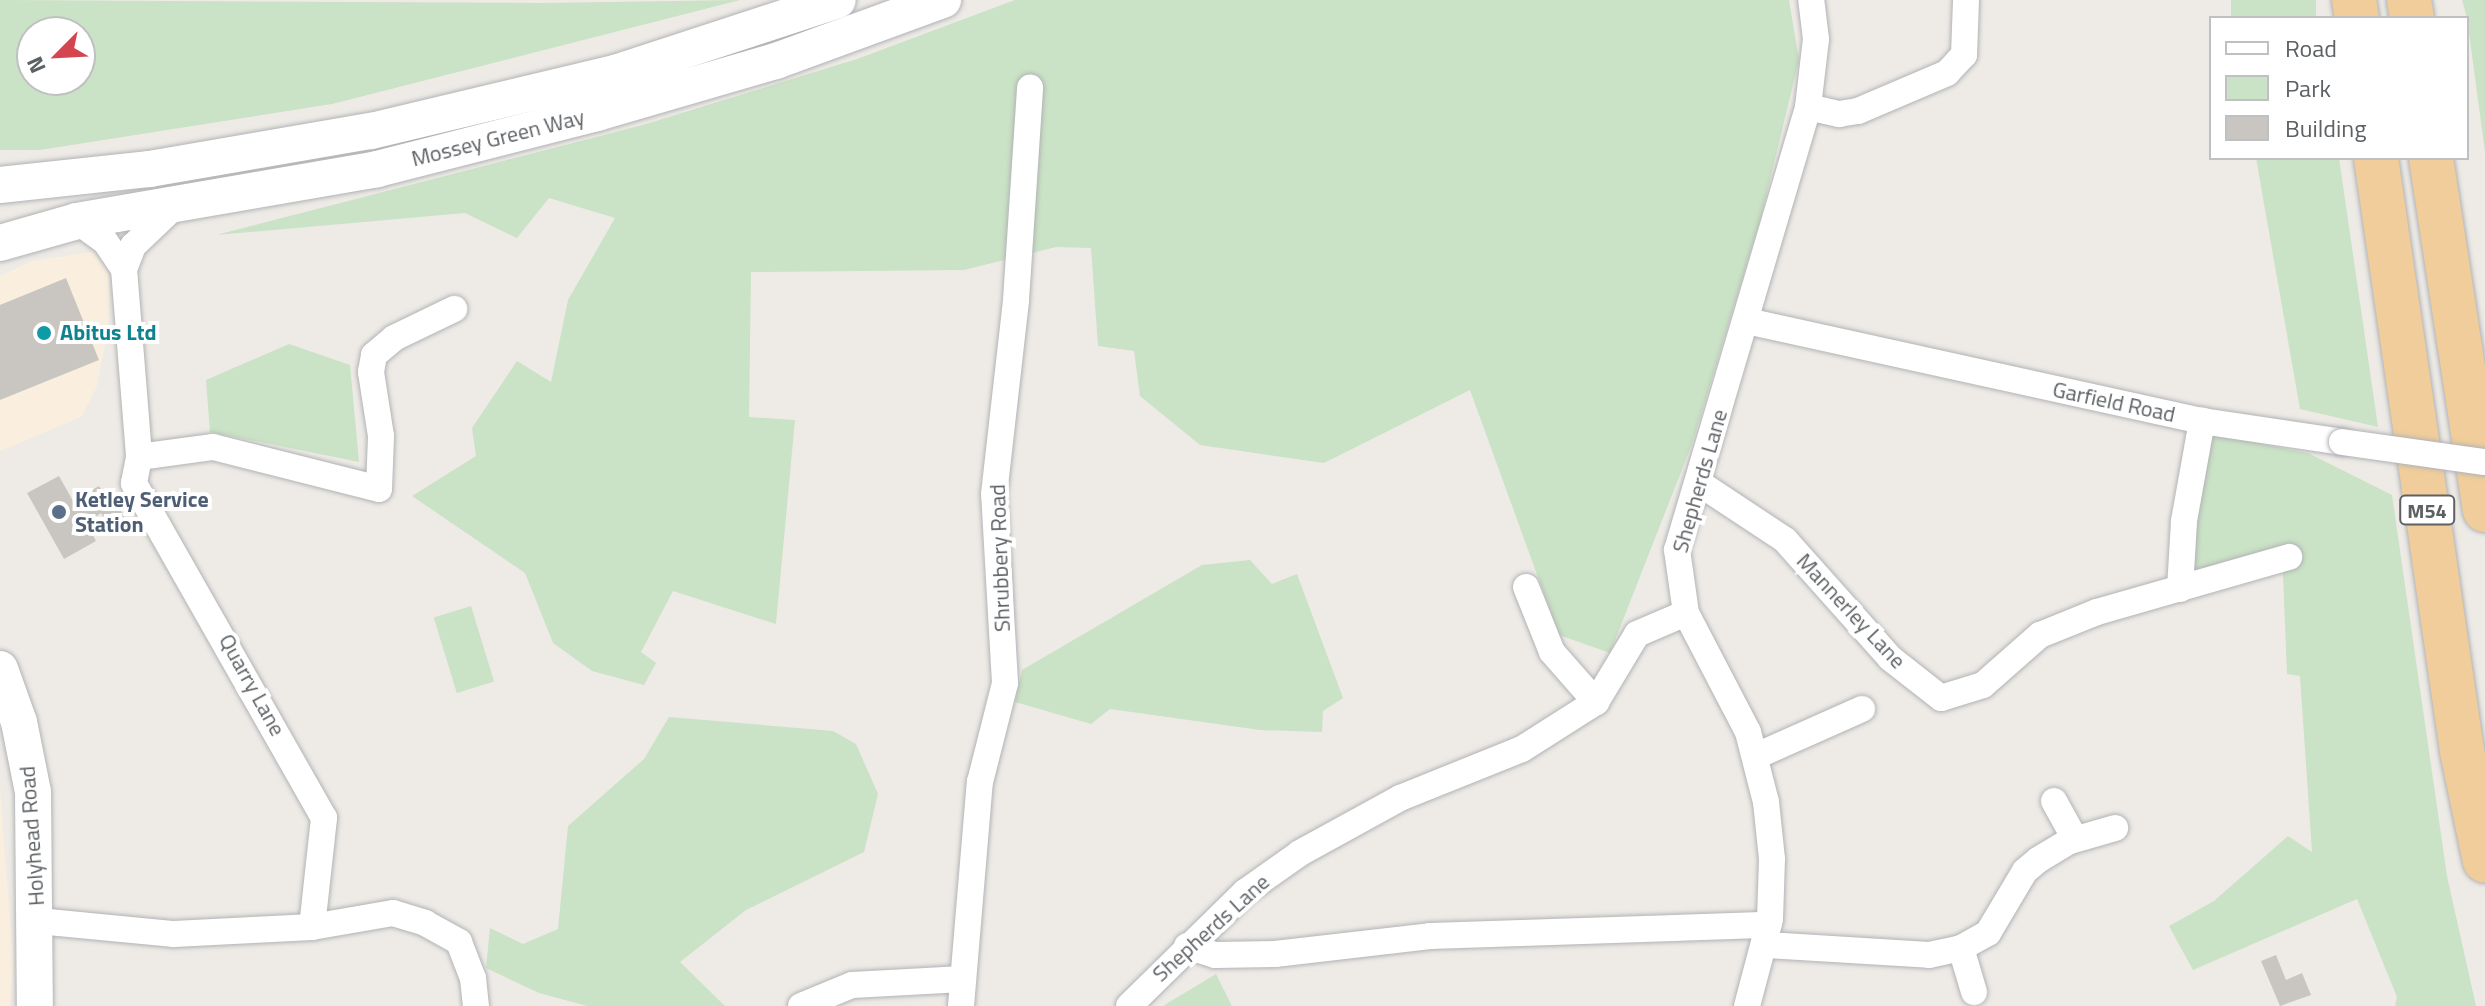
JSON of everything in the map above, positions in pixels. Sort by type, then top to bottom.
[{"type":"highway","name":"M54","points":[[2376,160],[2462,751],[2485,861]]},
{"type":"highway","name":"M54","points":[[2431,160],[2485,510]]},
{"type":"main road","name":"Mossey Green Way","points":[[0,185],[150,169],[371,131],[618,72],[838,0]]},
{"type":"main road","name":"Mossey Green Way","points":[[0,243],[77,221],[377,169],[597,113],[776,61],[943,0]]},
{"type":"main road","name":"Holyhead Road","points":[[0,669],[19,722],[33,792],[38,921],[35,1006]]},
{"type":"street","name":"Shepherds Lane","points":[[1129,1006],[1245,892],[1300,853],[1400,798],[1522,749],[1596,702],[1637,634],[1686,613],[1677,550],[1808,107],[1816,39],[1811,0]]},
{"type":"street","points":[[1808,107],[1839,114],[1858,111],[1947,73],[1964,55],[1966,0]]},
{"type":"street","name":"Shrubbery Road","points":[[961,1006],[980,782],[1005,683],[994,494],[1016,300],[1030,87]]},
{"type":"street","points":[[124,269],[133,246],[180,201]]},
{"type":"street","points":[[77,221],[105,241],[124,269]]},
{"type":"street","name":"Quarry Lane","points":[[124,269],[139,457],[134,483],[324,818],[312,927]]},
{"type":"street","points":[[139,457],[213,447],[379,489],[381,436],[371,372],[374,355],[394,338],[454,309]]},
{"type":"street","name":"Garfield Road","points":[[1747,321],[2202,421],[2485,462]]},
{"type":"street","points":[[2180,589],[2184,521],[2202,421]]},
{"type":"street","name":"Mannerley Lane","points":[[1699,483],[1785,540],[1890,658],[1941,698],[1983,685],[2040,635],[2289,557]]},
{"type":"street","points":[[1526,587],[1552,652],[1596,702]]},
{"type":"street","points":[[1686,613],[1734,701],[1756,756],[1770,826],[1768,935],[1747,1006]]},
{"type":"street","points":[[1756,756],[1862,709]]},
{"type":"street","points":[[2054,801],[2075,839]]},
{"type":"street","points":[[1187,946],[1215,955],[1275,954],[1430,936],[1768,935],[1929,955],[1961,948],[1988,933],[2025,871],[2075,839],[2115,828]]},
{"type":"street","points":[[38,921],[174,934],[312,927],[393,913],[425,923],[459,942],[473,978],[476,1006]]},
{"type":"street","points":[[1961,948],[1974,992]]},
{"type":"street","points":[[801,1006],[852,985],[963,979]]},
{"type":"shaded area","points":[[93,252],[109,274],[108,330],[96,389],[81,417],[0,451],[0,276],[32,261]]},
{"type":"shaded area","points":[[0,788],[13,962],[10,1006],[0,1006]]},
{"type":"green space","points":[[0,0],[542,3],[740,0],[332,104],[40,150],[0,150]]},
{"type":"green space","points":[[1015,0],[1789,0],[1799,60],[1760,221],[1692,444],[1610,653],[1559,635],[1470,390],[1324,463],[1200,445],[1140,396],[1134,351],[1098,346],[1091,248],[1056,247],[964,270],[751,272],[749,417],[795,420],[776,624],[673,591],[641,652],[656,663],[644,685],[592,671],[553,643],[525,573],[412,496],[476,456],[472,428],[517,361],[551,382],[568,300],[615,218],[549,198],[517,238],[465,213],[216,235],[643,125],[857,59]]},
{"type":"green space","points":[[2231,0],[2316,0],[2316,16],[2231,16]]},
{"type":"green space","points":[[2462,0],[2485,0],[2485,152],[2469,16]]},
{"type":"green space","points":[[2256,160],[2339,160],[2378,427],[2300,409]]},
{"type":"green space","points":[[289,344],[350,365],[359,462],[210,432],[206,380]]},
{"type":"green space","points":[[2212,434],[2308,453],[2392,495],[2447,876],[2476,1006],[2395,1006],[2397,997],[2357,899],[2193,970],[2169,926],[2214,901],[2288,836],[2312,852],[2300,676],[2287,674],[2282,551],[2197,574],[2189,564]]},
{"type":"green space","points":[[1250,560],[1272,584],[1297,574],[1343,698],[1323,711],[1322,732],[1260,730],[1110,709],[1091,724],[1015,702],[1022,670],[1202,565]]},
{"type":"green space","points":[[471,606],[494,682],[457,693],[434,617]]},
{"type":"green space","points":[[669,717],[833,731],[856,744],[878,794],[864,852],[746,910],[680,962],[725,1006],[587,1006],[539,993],[486,968],[490,928],[523,944],[558,929],[568,826],[644,759]]},
{"type":"green space","points":[[1216,974],[1232,1006],[1163,1006]]},
{"type":"building","name":"Abitus Ltd","points":[[66,278],[99,360],[0,400],[0,305]]},
{"type":"building","name":"Ketley Service Station","points":[[59,476],[73,501],[99,486],[106,497],[111,494],[127,521],[111,530],[101,513],[86,523],[96,541],[64,559],[27,493]]},
{"type":"building","points":[[2276,955],[2286,980],[2302,973],[2311,995],[2280,1006],[2261,961]]},
{"type":"place","name":"Abitus Ltd","points":[[44,333]]},
{"type":"place","name":"Ketley Service Station","points":[[59,512]]}]
